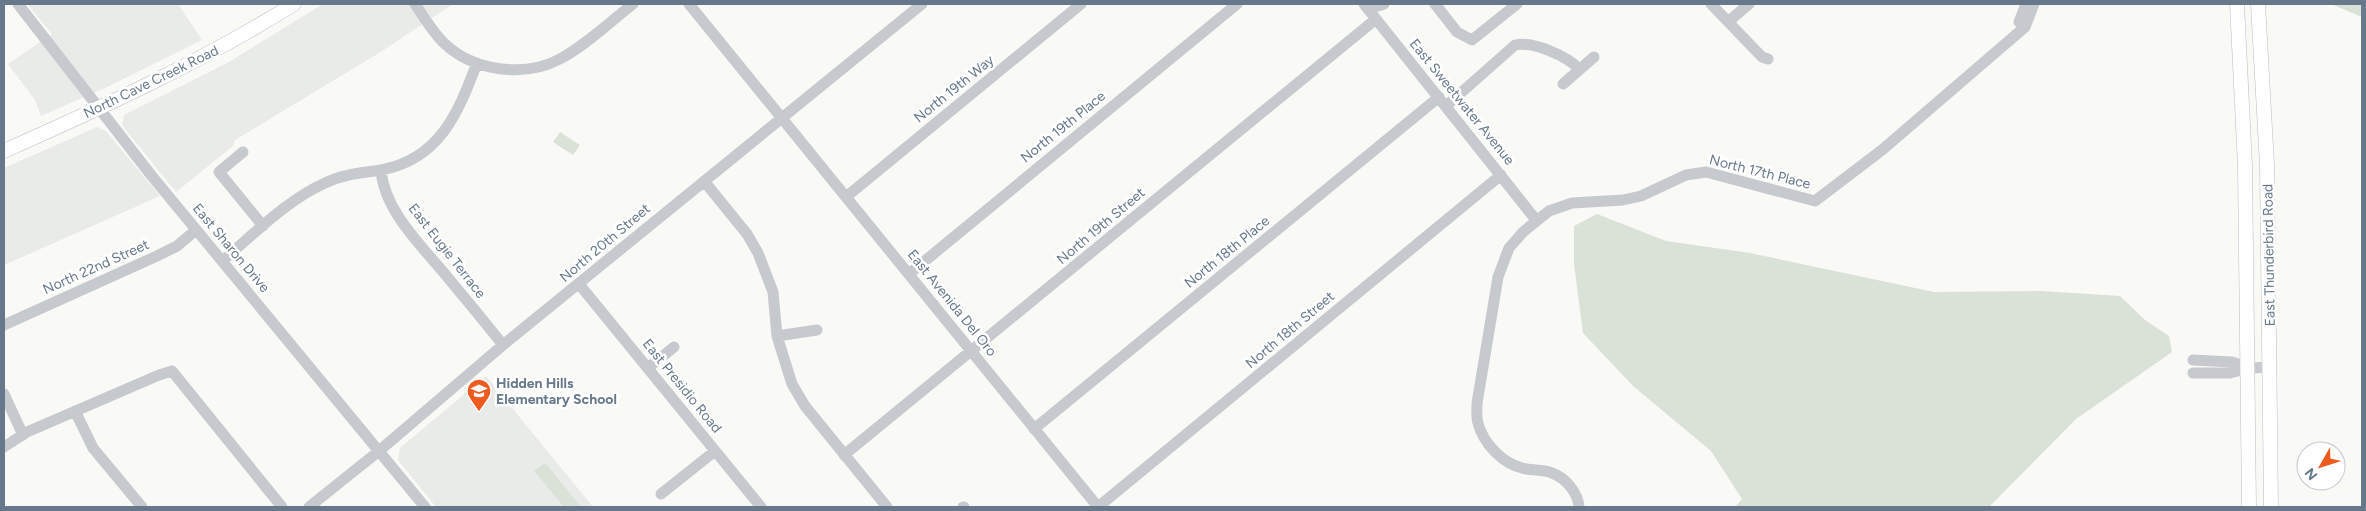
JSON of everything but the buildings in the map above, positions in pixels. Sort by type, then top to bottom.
[{"type":"main road","name":"North Cave Creek Road","points":[[4,151],[146,87],[234,41],[294,4]]},
{"type":"main road","name":"East Thunderbird Road","points":[[2237,4],[2245,166],[2249,368],[2249,507]]},
{"type":"main road","name":"East Thunderbird Road","points":[[2258,4],[2268,165],[2271,507]]},
{"type":"street","name":"East Sharon Drive","points":[[18,4],[196,230],[425,507]]},
{"type":"street","points":[[415,4],[443,43],[456,53],[477,63],[499,69],[523,69],[554,62],[568,54],[633,4]]},
{"type":"street","name":"East Avenida Del Oro","points":[[689,4],[1098,507]]},
{"type":"street","name":"North 20th Street","points":[[309,507],[379,451],[503,345],[922,4]]},
{"type":"street","name":"North 19th Way","points":[[846,197],[1081,4]]},
{"type":"street","name":"North 19th Place","points":[[909,274],[1237,4]]},
{"type":"street","points":[[1368,5],[1384,4]]},
{"type":"street","points":[[1435,4],[1457,32],[1472,40],[1517,4]]},
{"type":"street","points":[[1712,4],[1762,57],[1768,59]]},
{"type":"street","points":[[1729,21],[1749,4]]},
{"type":"street","name":"North 17th Place","points":[[2016,33],[2026,4]]},
{"type":"street","name":"North 17th Place","points":[[1579,507],[1579,500],[1569,484],[1552,473],[1522,468],[1508,463],[1498,455],[1488,442],[1478,423],[1476,403],[1498,277],[1509,248],[1536,220],[1549,211],[1572,203],[1623,200],[1641,196],[1686,175],[1706,172],[1815,201],[1882,150],[2025,27],[2034,4]]},
{"type":"street","name":"East Sweetwater Avenue","points":[[1368,5],[1376,19],[1536,220]]},
{"type":"street","name":"North 19th Street","points":[[844,455],[1376,19]]},
{"type":"street","name":"North 18th Place","points":[[1034,430],[1515,45],[1526,43],[1571,60],[1579,69]]},
{"type":"street","points":[[1563,84],[1594,57]]},
{"type":"street","points":[[222,260],[300,197],[326,182],[357,173],[380,170],[417,156],[444,133],[454,118],[477,63]]},
{"type":"street","points":[[243,152],[219,172],[263,226]]},
{"type":"street","name":"East Eugie Terrace","points":[[380,170],[381,181],[388,197],[402,220],[503,345]]},
{"type":"street","name":"North 18th Street","points":[[1098,507],[1501,175]]},
{"type":"street","points":[[704,181],[747,234],[758,253],[772,292],[777,336],[792,384],[805,406],[887,507]]},
{"type":"street","name":"North 22nd Street","points":[[4,325],[157,256],[177,246],[196,230]]},
{"type":"street","name":"East Presidio Road","points":[[579,284],[761,507]]},
{"type":"street","points":[[777,336],[817,330]]},
{"type":"street","points":[[648,368],[674,346]]},
{"type":"street","points":[[2193,360],[2232,362],[2249,368]]},
{"type":"street","points":[[2193,373],[2230,373],[2249,368],[2270,367]]},
{"type":"street","points":[[4,446],[75,411],[158,375],[172,371],[282,507]]},
{"type":"street","points":[[4,394],[23,435]]},
{"type":"street","points":[[75,411],[93,448],[142,507]]},
{"type":"street","points":[[661,494],[715,451]]},
{"type":"shaded area","points":[[27,4],[178,4],[202,40],[107,87],[41,116],[35,100],[8,64],[52,34]]},
{"type":"shaded area","points":[[323,4],[453,4],[379,53],[235,140],[233,146],[176,192],[124,128],[122,124],[124,115],[229,62]]},
{"type":"shaded area","points":[[2331,4],[2362,4],[2362,17]]},
{"type":"shaded area","points":[[97,127],[106,131],[160,196],[4,265],[4,168]]},
{"type":"shaded area","points":[[560,132],[580,145],[573,155],[553,142]]},
{"type":"shaded area","points":[[1597,214],[1666,241],[1750,253],[1934,292],[2041,291],[2120,296],[2145,320],[2169,336],[2172,352],[2076,419],[1989,507],[1735,507],[1742,499],[1711,451],[1633,386],[1583,333],[1574,264],[1574,226]]},
{"type":"shaded area","name":"Hidden Hills Elementary School","points":[[486,376],[593,507],[436,507],[398,460],[400,448]]},
{"type":"shaded area","points":[[545,463],[581,507],[564,507],[534,471]]},
{"type":"place","name":"Hidden Hills Elementary School","points":[[479,412]]}]
